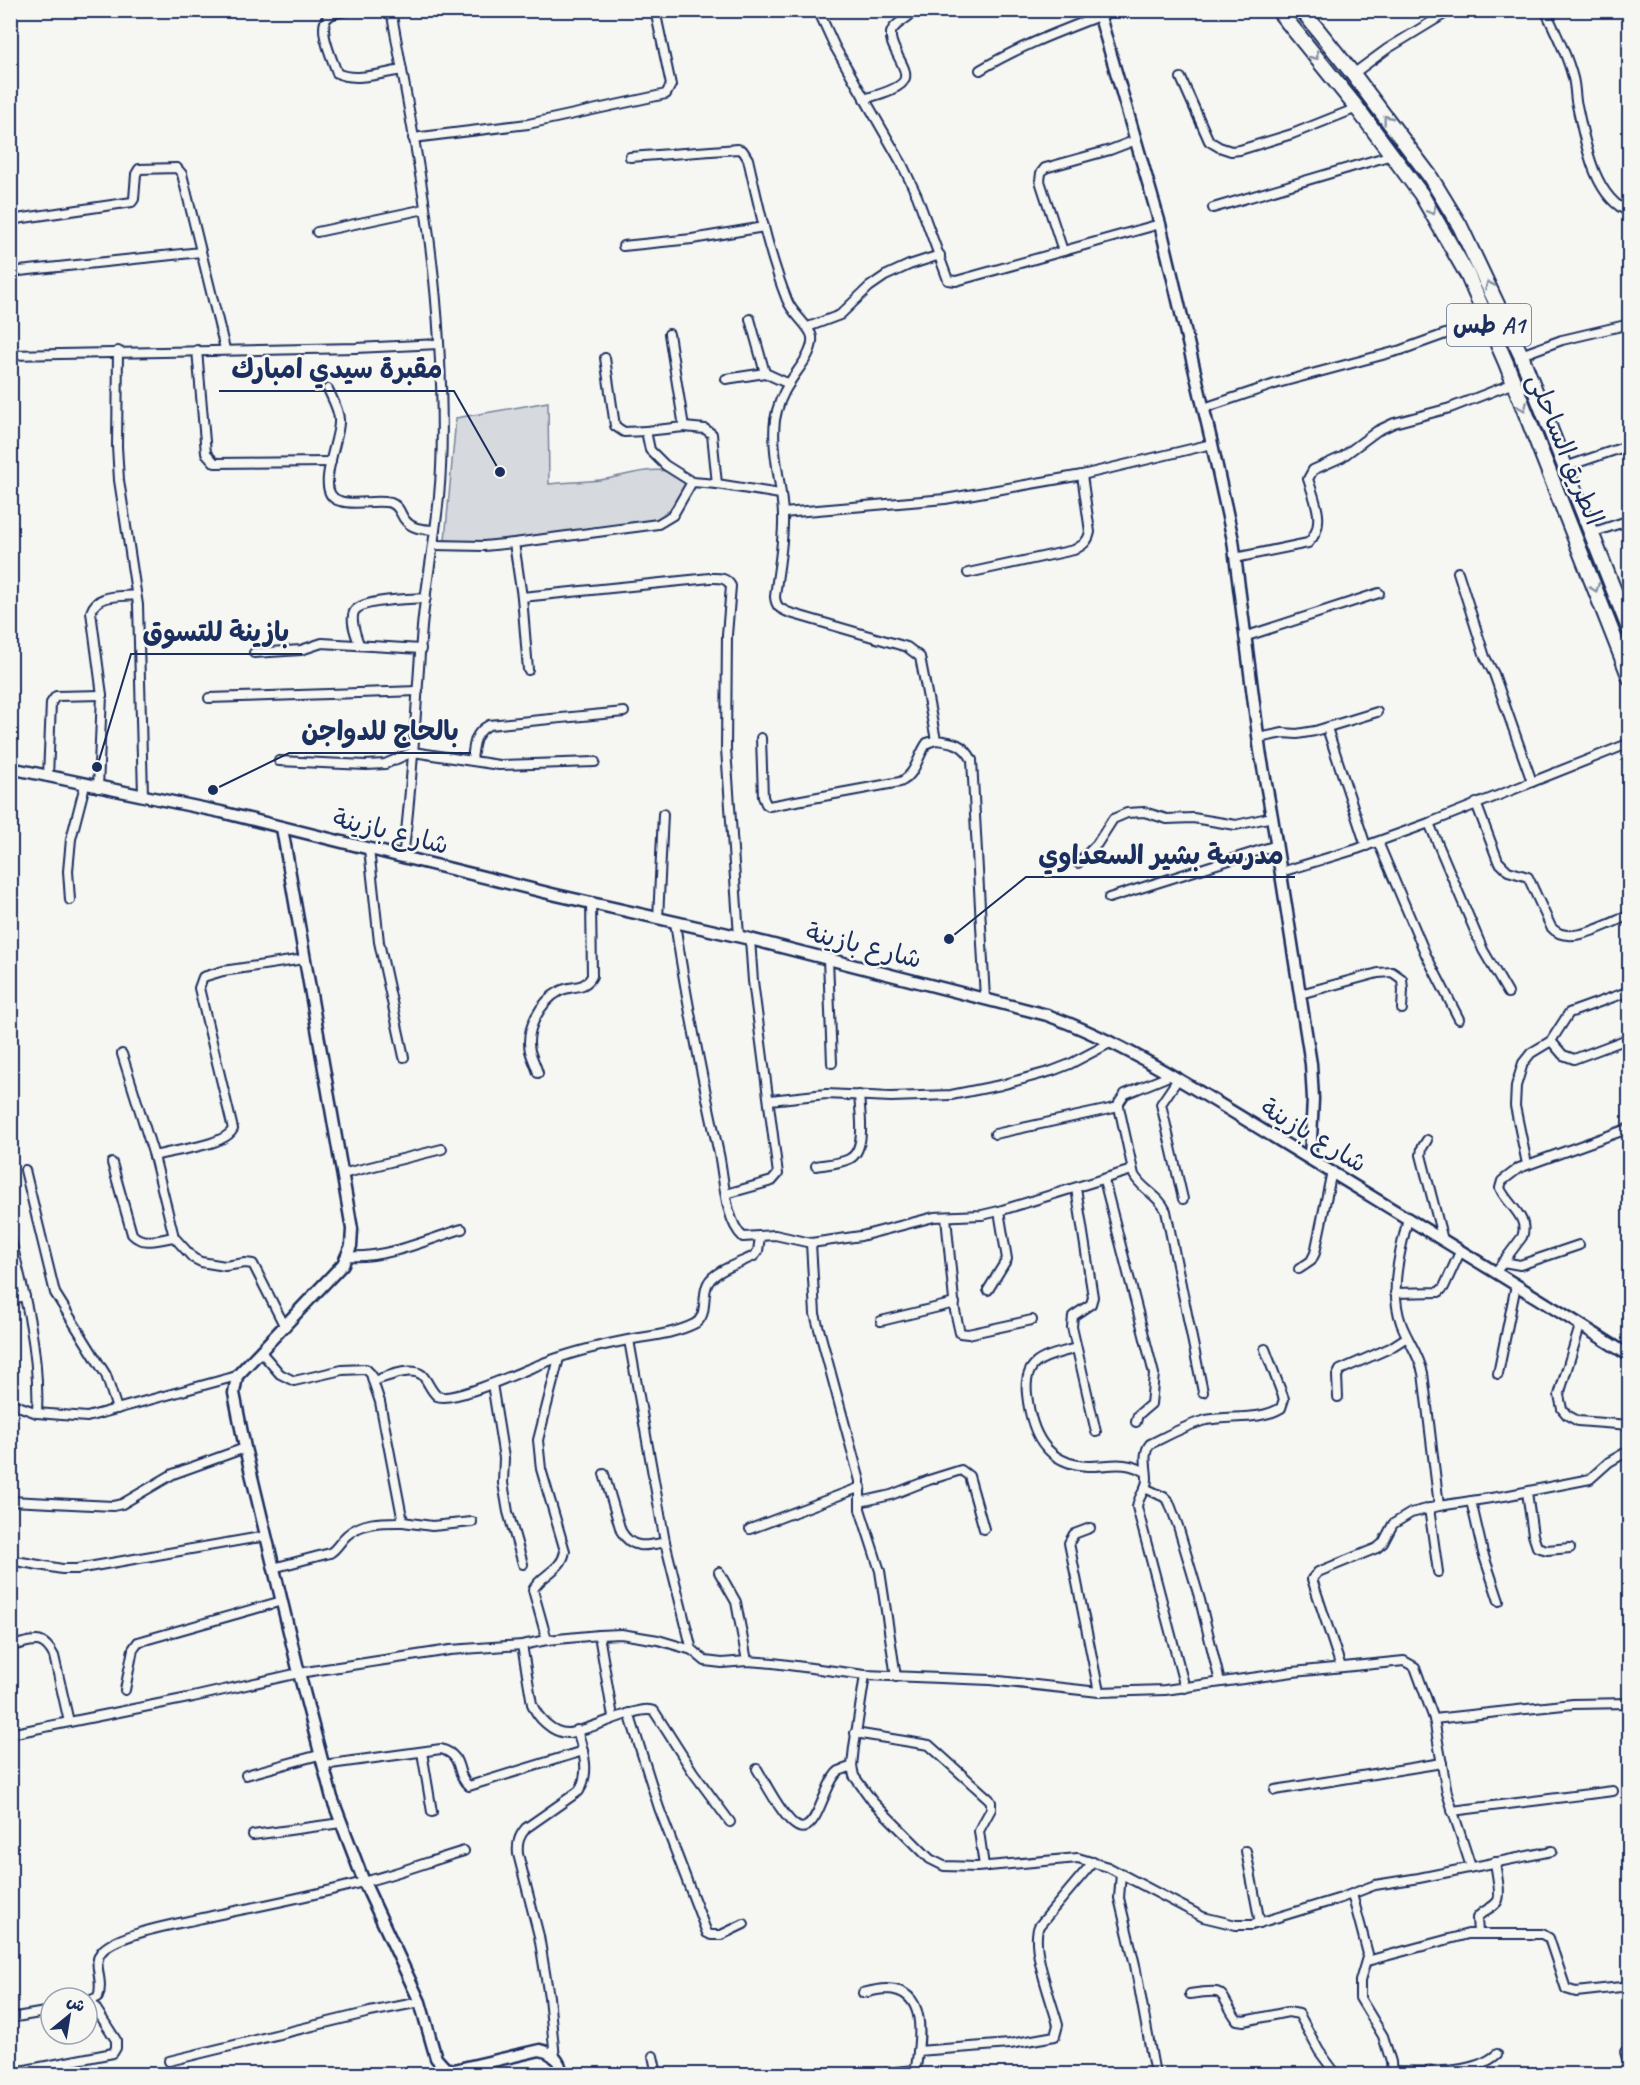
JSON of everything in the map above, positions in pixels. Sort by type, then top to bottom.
[{"type":"highway","name":"الطريق الساحلى","points":[[1278,10],[1357,108],[1422,194],[1446,234],[1467,274],[1514,383],[1629,678]]},
{"type":"highway","name":"الطريق الساحلى","points":[[1302,10],[1429,175],[1460,226],[1521,355],[1629,631]]},
{"type":"street","points":[[350,10],[330,15],[324,20],[322,29],[337,73],[344,77],[402,70]]},
{"type":"street","points":[[391,10],[425,209],[434,282],[439,344],[442,460],[421,649],[412,752],[410,808],[404,857]]},
{"type":"street","points":[[413,138],[528,124],[666,94],[671,85],[656,10]]},
{"type":"street","points":[[818,10],[835,47],[902,164],[940,255],[946,277],[951,281],[1160,224]]},
{"type":"street","points":[[864,99],[903,84],[905,71],[892,43],[891,33],[896,26],[909,18],[914,10]]},
{"type":"street","points":[[1353,74],[1451,10]]},
{"type":"street","points":[[1545,10],[1567,58],[1574,81],[1593,169],[1608,196],[1616,205],[1629,212]]},
{"type":"street","points":[[980,70],[1027,44],[1098,13],[1160,224],[1204,408],[1235,558],[1258,738],[1277,844],[1313,1086],[1310,1159]]},
{"type":"street","points":[[1181,78],[1209,141],[1231,151],[1292,134],[1357,108]]},
{"type":"street","points":[[1063,251],[1040,181],[1041,173],[1045,168],[1110,150],[1136,140]]},
{"type":"street","points":[[630,157],[738,149],[743,151],[748,159],[774,264],[793,313],[808,327],[812,336],[810,348],[789,384],[775,418],[774,437],[783,513],[783,537],[776,604],[790,613],[907,647],[916,652],[922,664],[936,740]]},
{"type":"street","points":[[1213,208],[1392,155]]},
{"type":"street","points":[[10,219],[132,202],[136,174],[139,169],[177,168],[182,174],[225,349]]},
{"type":"street","points":[[317,232],[425,209]]},
{"type":"street","points":[[623,246],[692,239],[764,227]]},
{"type":"street","points":[[10,272],[201,252]]},
{"type":"street","points":[[808,327],[840,315],[869,287],[885,276],[940,255]]},
{"type":"street","points":[[1204,408],[1278,383],[1401,350],[1487,319]]},
{"type":"street","points":[[750,320],[765,373]]},
{"type":"street","points":[[1521,355],[1562,340],[1629,324]]},
{"type":"street","points":[[669,334],[684,427]]},
{"type":"street","points":[[10,355],[118,351],[356,348],[439,344]]},
{"type":"street","points":[[197,350],[207,453],[215,463],[331,462]]},
{"type":"street","points":[[118,351],[117,446],[119,480],[136,595],[143,795]]},
{"type":"street","points":[[605,358],[615,426],[624,432],[684,427],[705,429],[712,434],[717,484]]},
{"type":"street","points":[[726,379],[765,373],[789,384]]},
{"type":"street","points":[[1235,558],[1308,543],[1315,537],[1319,521],[1308,479],[1312,470],[1342,457],[1367,437],[1394,423],[1450,408],[1514,383]]},
{"type":"street","points":[[328,389],[339,420],[328,490],[331,497],[340,501],[394,504],[411,525],[420,529],[435,530]]},
{"type":"street","points":[[646,431],[650,450],[665,465],[692,482],[780,494]]},
{"type":"street","points":[[783,513],[945,499],[1082,475],[1212,444]]},
{"type":"street","points":[[1565,467],[1629,445]]},
{"type":"street","points":[[968,573],[1074,550],[1084,545],[1090,532],[1082,475]]},
{"type":"street","points":[[433,545],[484,546],[658,524],[673,515],[692,482]]},
{"type":"street","points":[[1591,533],[1629,520]]},
{"type":"street","points":[[514,543],[522,597],[528,670]]},
{"type":"street","points":[[1458,572],[1485,657],[1494,674],[1532,782]]},
{"type":"street","points":[[522,597],[710,578],[722,578],[731,586],[727,635],[726,749],[745,938],[770,1100],[778,1174],[772,1181],[726,1194]]},
{"type":"street","points":[[1244,637],[1380,593]]},
{"type":"street","points":[[98,788],[102,695],[91,612],[93,604],[99,599],[136,595]]},
{"type":"street","points":[[359,644],[352,619],[354,613],[363,604],[426,598]]},
{"type":"street","points":[[254,653],[301,650],[322,644],[359,644],[421,649]]},
{"type":"street","points":[[209,698],[417,691]]},
{"type":"street","points":[[48,777],[53,698],[56,696],[102,695]]},
{"type":"street","points":[[471,760],[476,735],[489,725],[624,712]]},
{"type":"street","points":[[1258,738],[1283,733],[1302,734],[1377,712]]},
{"type":"street","points":[[1328,728],[1366,846]]},
{"type":"street","points":[[762,738],[763,797],[769,806],[900,782],[913,772],[916,761],[927,743],[936,740],[954,741],[962,745],[972,760],[985,999]]},
{"type":"street","points":[[1281,872],[1366,846],[1430,823],[1629,743]]},
{"type":"street","points":[[279,761],[385,764],[412,752],[499,765],[595,762]]},
{"type":"street","name":"شارع بازينة","points":[[10,768],[221,812],[658,919],[745,938],[1047,1015],[1110,1043],[1174,1077],[1332,1171],[1629,1356]]},
{"type":"street","points":[[70,900],[68,871],[71,838],[85,785]]},
{"type":"street","points":[[1476,803],[1498,861],[1508,871],[1528,877],[1548,922],[1556,933],[1561,936],[1575,935],[1629,915]]},
{"type":"street","points":[[1078,863],[1097,844],[1113,819],[1127,813],[1144,812],[1167,819],[1193,818],[1236,825],[1272,817]]},
{"type":"street","points":[[658,919],[663,814]]},
{"type":"street","points":[[1430,823],[1483,950],[1508,993]]},
{"type":"street","points":[[10,1403],[37,1413],[87,1417],[237,1376],[326,1284],[348,1256],[352,1229],[282,828]]},
{"type":"street","points":[[1378,842],[1426,955],[1460,1019]]},
{"type":"street","points":[[1109,898],[1277,844]]},
{"type":"street","points":[[369,849],[379,942],[404,1058]]},
{"type":"street","points":[[538,1073],[530,1051],[529,1038],[537,1014],[547,1001],[561,990],[583,986],[592,976],[591,902]]},
{"type":"street","points":[[675,922],[694,1046],[734,1226],[743,1237],[775,1235],[811,1243],[861,1236],[934,1218],[982,1215],[999,1211],[1132,1170]]},
{"type":"street","points":[[154,1156],[213,1142],[226,1137],[233,1128],[200,997],[200,982],[203,977],[223,971],[304,959]]},
{"type":"street","points":[[828,959],[832,1063]]},
{"type":"street","points":[[1300,994],[1378,973],[1392,972],[1402,979],[1402,1009]]},
{"type":"street","points":[[1527,1164],[1517,1119],[1516,1086],[1520,1069],[1526,1058],[1537,1048],[1551,1041],[1565,1017],[1571,1012],[1629,991]]},
{"type":"street","points":[[1551,1041],[1563,1055],[1574,1059],[1629,1038]]},
{"type":"street","points":[[770,1100],[826,1095],[891,1097],[951,1095],[1052,1071],[1110,1043]]},
{"type":"street","points":[[122,1054],[154,1156],[174,1238],[186,1252],[201,1263],[225,1266],[254,1264],[285,1327]]},
{"type":"street","points":[[1174,1077],[1125,1094],[1119,1107],[1132,1170],[1138,1182],[1159,1200],[1166,1211],[1203,1392]]},
{"type":"street","points":[[1174,1077],[1161,1104],[1183,1199]]},
{"type":"street","points":[[816,1166],[842,1162],[852,1158],[856,1153],[861,1141],[859,1095]]},
{"type":"street","points":[[995,1134],[1119,1107]]},
{"type":"street","points":[[1495,1273],[1522,1237],[1524,1225],[1520,1216],[1502,1194],[1500,1185],[1506,1177],[1527,1164],[1629,1128]]},
{"type":"street","points":[[1427,1140],[1421,1155],[1443,1240]]},
{"type":"street","points":[[342,1174],[442,1149]]},
{"type":"street","points":[[112,1163],[132,1234],[136,1239],[145,1242],[174,1238]]},
{"type":"street","points":[[25,1170],[55,1293],[106,1375],[117,1409]]},
{"type":"street","points":[[1299,1269],[1311,1261],[1315,1253],[1332,1171]]},
{"type":"street","points":[[1104,1180],[1154,1374],[1151,1404],[1138,1415],[1136,1422]]},
{"type":"street","points":[[1076,1188],[1093,1297],[1090,1304],[1076,1314],[1072,1321],[1096,1432]]},
{"type":"street","points":[[988,1290],[1007,1259],[999,1211]]},
{"type":"street","points":[[946,1217],[958,1330],[964,1334],[1032,1320]]},
{"type":"street","points":[[1408,1218],[1395,1293],[1397,1308],[1407,1337],[1418,1353],[1423,1373],[1439,1506]]},
{"type":"street","points":[[348,1256],[378,1255],[462,1229]]},
{"type":"street","points":[[10,1236],[32,1324],[37,1363],[37,1413]]},
{"type":"street","points":[[373,1381],[412,1371],[419,1373],[433,1392],[441,1398],[492,1384],[559,1358],[695,1324],[703,1313],[709,1280],[715,1274],[754,1256],[758,1251],[760,1237]]},
{"type":"street","points":[[811,1243],[815,1314],[861,1487],[862,1515],[880,1570],[896,1677]]},
{"type":"street","points":[[1503,1262],[1520,1265],[1579,1245]]},
{"type":"street","points":[[1395,1293],[1439,1292],[1444,1287],[1460,1252]]},
{"type":"street","points":[[1498,1374],[1516,1285]]},
{"type":"street","points":[[10,1299],[25,1296]]},
{"type":"street","points":[[881,1321],[954,1303]]},
{"type":"street","points":[[1580,1326],[1559,1395],[1562,1409],[1578,1421],[1629,1425]]},
{"type":"street","points":[[1338,1397],[1337,1376],[1340,1370],[1390,1348],[1407,1337]]},
{"type":"street","points":[[629,1340],[665,1542],[692,1650]]},
{"type":"street","points":[[1076,1348],[1039,1359],[1028,1372],[1027,1394],[1032,1421],[1040,1442],[1050,1453],[1070,1463],[1088,1466],[1126,1464],[1146,1472]]},
{"type":"street","points":[[1185,1688],[1138,1512],[1137,1503],[1145,1488],[1147,1448],[1185,1426],[1215,1419],[1263,1415],[1281,1408],[1284,1399],[1265,1349]]},
{"type":"street","points":[[261,1352],[280,1374],[294,1380],[342,1370],[366,1369],[371,1374],[380,1402],[403,1522]]},
{"type":"street","points":[[547,1640],[533,1590],[538,1583],[561,1565],[565,1551],[541,1469],[538,1440],[559,1358]]},
{"type":"street","points":[[237,1376],[234,1393],[245,1448],[321,1760],[341,1823],[364,1882],[420,2002],[435,2054],[439,2062],[448,2069],[459,2069],[534,2050],[548,2052],[559,2062],[562,2074]]},
{"type":"street","points":[[492,1384],[504,1458],[503,1483],[508,1512],[523,1564]]},
{"type":"street","points":[[10,1501],[113,1506],[123,1504],[173,1474],[245,1448]]},
{"type":"street","points":[[1341,1667],[1312,1579],[1314,1575],[1377,1548],[1397,1520],[1411,1513],[1590,1479],[1609,1462],[1629,1450]]},
{"type":"street","points":[[860,1502],[891,1495],[929,1479],[961,1470],[969,1476],[984,1529]]},
{"type":"street","points":[[604,1474],[625,1538],[636,1546],[665,1542]]},
{"type":"street","points":[[750,1528],[861,1487]]},
{"type":"street","points":[[1145,1488],[1169,1502],[1200,1600],[1220,1682]]},
{"type":"street","points":[[1527,1492],[1537,1547],[1547,1550],[1570,1548]]},
{"type":"street","points":[[1471,1501],[1498,1601]]},
{"type":"street","points":[[1429,1508],[1438,1572]]},
{"type":"street","points":[[273,1568],[330,1552],[338,1548],[345,1537],[366,1524],[403,1522],[432,1526],[472,1522]]},
{"type":"street","points":[[1090,1528],[1074,1534],[1069,1543],[1099,1692]]},
{"type":"street","points":[[10,1560],[62,1569],[77,1569],[266,1536]]},
{"type":"street","points":[[719,1572],[736,1602],[747,1661]]},
{"type":"street","points":[[125,1690],[131,1655],[138,1642],[282,1601]]},
{"type":"street","points":[[10,1734],[299,1673],[450,1650],[522,1645],[599,1635],[621,1634],[643,1637],[692,1650],[705,1661],[722,1663],[747,1661],[896,1677],[999,1680],[1099,1692],[1143,1692],[1185,1688],[1404,1661],[1411,1663],[1419,1674],[1434,1719],[1447,1792],[1471,1867]]},
{"type":"street","points":[[599,1635],[613,1717]]},
{"type":"street","points":[[10,1646],[38,1640],[50,1647],[69,1722]]},
{"type":"street","points":[[522,1645],[529,1693],[535,1711],[552,1728],[568,1733],[613,1717],[650,1709],[658,1715],[693,1772],[730,1822]]},
{"type":"street","points":[[865,1674],[852,1766],[857,1781],[866,1794],[930,1859],[952,1867],[1078,1858],[1121,1873],[1203,1917],[1236,1925],[1252,1925],[1375,1885],[1552,1851]]},
{"type":"street","points":[[1434,1719],[1563,1705],[1629,1703]]},
{"type":"street","points":[[629,1713],[659,1808],[707,1933],[721,1935],[744,1924]]},
{"type":"street","points":[[555,2058],[549,1997],[539,1936],[518,1854],[518,1843],[526,1828],[579,1791],[586,1779],[583,1751],[577,1730]]},
{"type":"street","points":[[855,1734],[929,1744],[989,1799],[991,1809],[979,1832],[984,1866]]},
{"type":"street","points":[[246,1775],[321,1760],[441,1749],[453,1754],[464,1781],[469,1786],[583,1751]]},
{"type":"street","points":[[422,1752],[432,1812]]},
{"type":"street","points":[[1275,1790],[1442,1763]]},
{"type":"street","points":[[757,1769],[773,1797],[794,1826],[799,1829],[812,1821],[833,1778],[839,1771],[852,1766]]},
{"type":"street","points":[[1452,1810],[1613,1791]]},
{"type":"street","points":[[253,1835],[341,1823]]},
{"type":"street","points":[[99,1994],[102,1985],[97,1960],[103,1950],[116,1942],[157,1929],[364,1882],[464,1851]]},
{"type":"street","points":[[1246,1851],[1260,1923]]},
{"type":"street","points":[[918,2051],[1010,2044],[1055,2036],[1058,2025],[1038,1952],[1036,1934],[1039,1926],[1093,1862]]},
{"type":"street","points":[[1478,1934],[1477,1918],[1482,1911],[1499,1900],[1495,1862]]},
{"type":"street","points":[[1121,1873],[1119,1898],[1135,1965],[1155,2074]]},
{"type":"street","points":[[1352,1894],[1356,1916],[1364,1939],[1367,1961],[1360,1981],[1360,1998],[1383,2036],[1392,2073],[1475,2067],[1490,2061],[1497,2054]]},
{"type":"street","points":[[1367,1961],[1468,1934],[1545,1935],[1551,1944],[1563,1984],[1571,1991],[1594,1991],[1629,1986]]},
{"type":"street","points":[[863,1993],[888,1989],[898,1991],[914,2002],[918,2010],[918,2051],[915,2072],[875,2074]]},
{"type":"street","points":[[1190,1994],[1211,1990],[1219,1992],[1225,1997],[1237,2020],[1244,2022],[1288,2012],[1299,2014],[1319,2051],[1336,2074]]},
{"type":"street","points":[[170,2061],[420,2002]]},
{"type":"street","points":[[10,2018],[39,2013]]},
{"type":"street","points":[[10,2073],[113,2053],[116,2040],[99,2016]]},
{"type":"street","points":[[1625,2052],[1629,2067]]},
{"type":"street","points":[[653,2056],[657,2074]]},
{"type":"shaded area","points":[[548,402],[549,484],[600,480],[649,470],[660,470],[681,478],[690,488],[666,520],[605,526],[594,531],[478,543],[445,540],[456,418]]},
{"type":"place","name":"مقبرة سيدي امبارك","points":[[500,472]]},
{"type":"place","name":"بازينة للتسوق","points":[[97,767]]},
{"type":"place","name":"بالحاج للدواجن","points":[[213,790]]},
{"type":"place","name":"مدرسة بشير السعداوي","points":[[949,939]]}]
